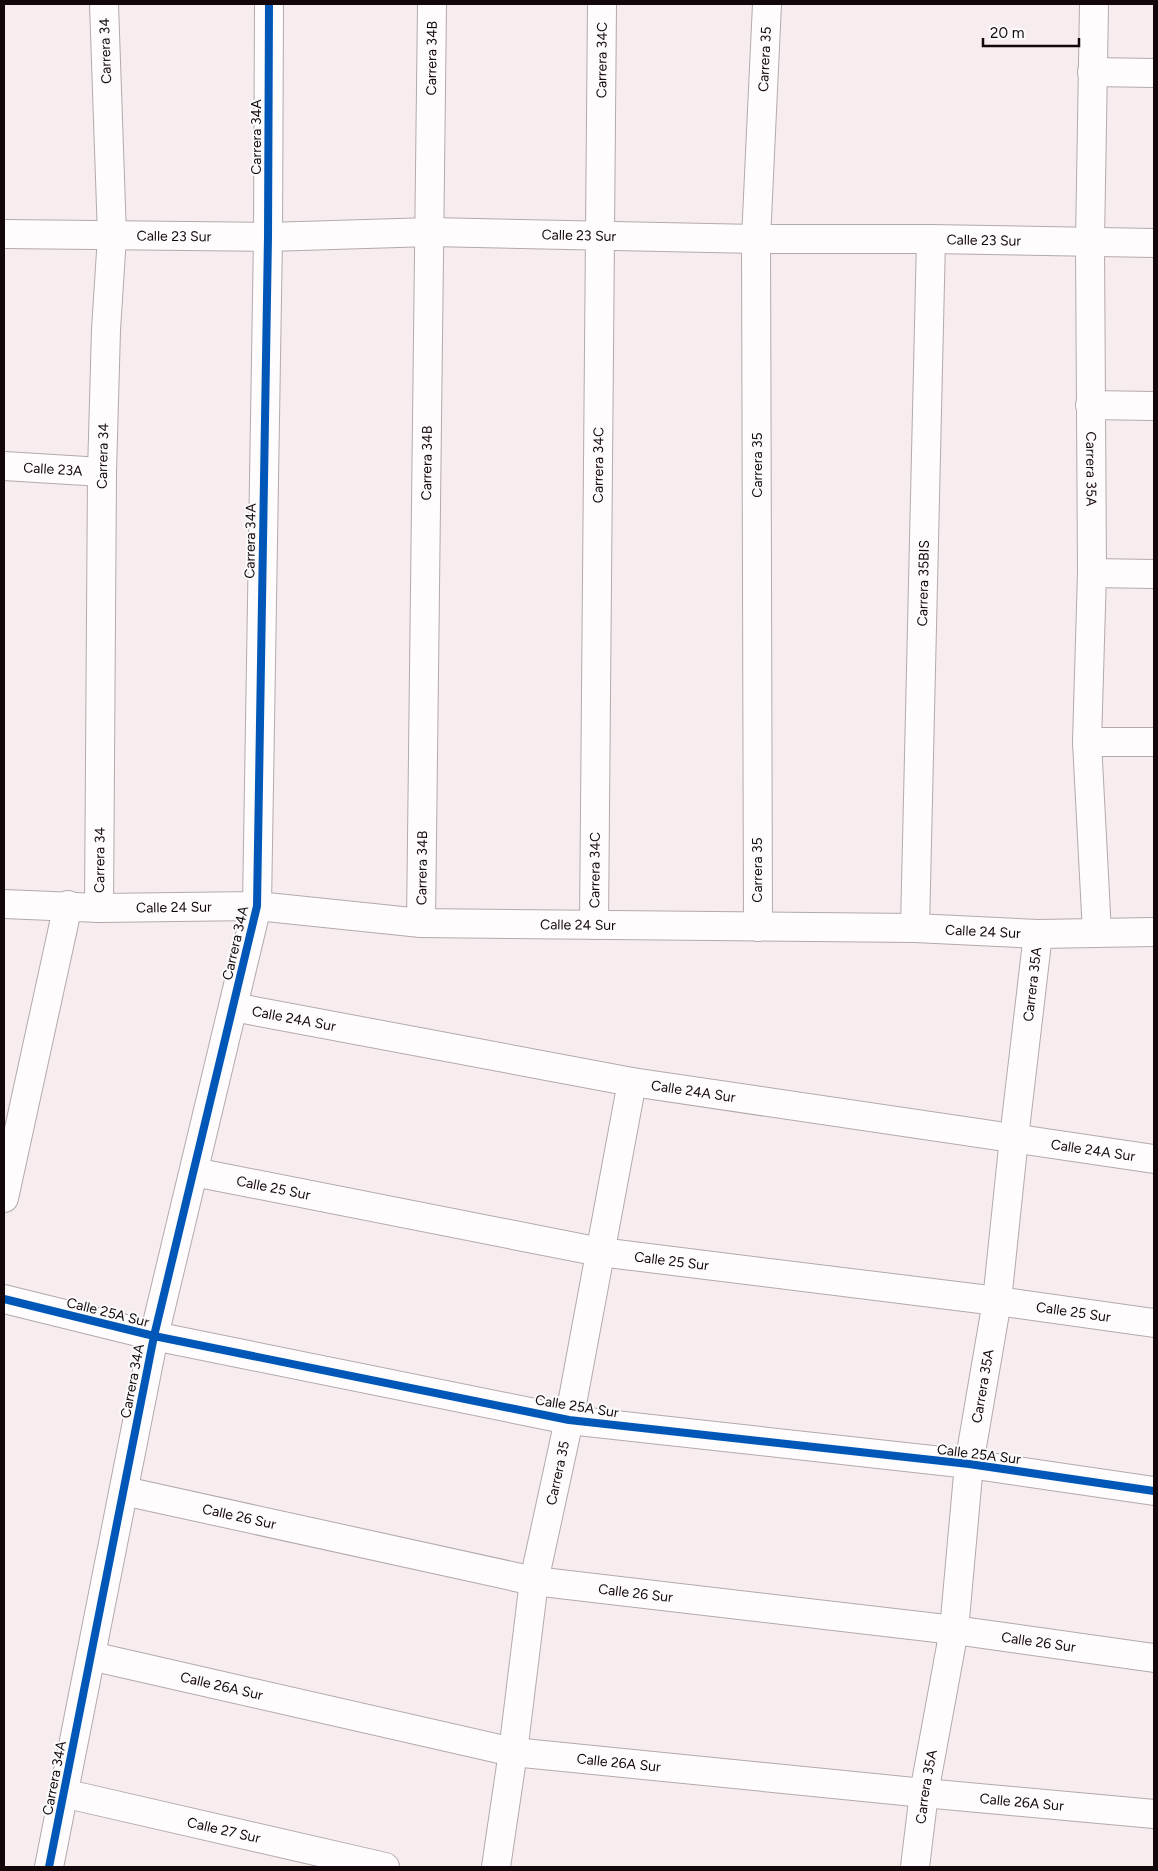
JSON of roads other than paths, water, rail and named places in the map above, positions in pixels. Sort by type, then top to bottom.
[{"type":"street","name":"Carrera 34","points":[[99,908],[102,472],[106,330],[112,236],[104,4]]},
{"type":"street","name":"Carrera 34A","points":[[49,1867],[154,1336],[257,906],[268,237],[269,4]]},
{"type":"street","name":"Carrera 34B","points":[[422,923],[432,4]]},
{"type":"street","name":"Carrera 34C","points":[[594,925],[602,4]]},
{"type":"street","name":"Carrera 35","points":[[758,927],[756,239],[767,4]]},
{"type":"street","name":"Carrera 35A","points":[[1094,4],[1090,242],[1092,573],[1087,742],[1097,933]]},
{"type":"street","points":[[1092,72],[1154,73]]},
{"type":"street","name":"Calle 23 Sur","points":[[4,234],[268,237],[430,232],[756,239],[931,239],[1154,243]]},
{"type":"street","name":"Carrera 35BIS","points":[[915,928],[931,239]]},
{"type":"street","points":[[1090,404],[1154,406]]},
{"type":"street","name":"Calle 23A","points":[[4,466],[102,472]]},
{"type":"street","points":[[1092,573],[1154,574]]},
{"type":"street","points":[[1087,742],[1154,742]]},
{"type":"street","name":"Calle 24 Sur","points":[[4,904],[68,905],[99,908],[257,906],[422,923],[915,928],[1038,934],[1154,932]]},
{"type":"street","points":[[4,1198],[12,1125],[68,905]]},
{"type":"street","name":"Carrera 35A","points":[[915,1867],[924,1793],[954,1630],[969,1464],[997,1301],[1038,934]]},
{"type":"street","name":"Calle 24A Sur","points":[[233,1007],[632,1082],[1154,1159]]},
{"type":"street","name":"Carrera 35","points":[[496,1867],[513,1752],[534,1580],[569,1420],[632,1082]]},
{"type":"street","name":"Calle 25 Sur","points":[[194,1172],[600,1252],[997,1301],[1154,1323]]},
{"type":"street","name":"Calle 25A Sur","points":[[4,1299],[154,1336],[569,1420],[969,1464],[1154,1491]]},
{"type":"street","name":"Calle 26 Sur","points":[[124,1491],[534,1580],[954,1630],[1154,1658]]},
{"type":"street","name":"Calle 26A Sur","points":[[91,1656],[513,1752],[1154,1814]]},
{"type":"street","name":"Calle 27 Sur","points":[[63,1793],[385,1867]]}]
